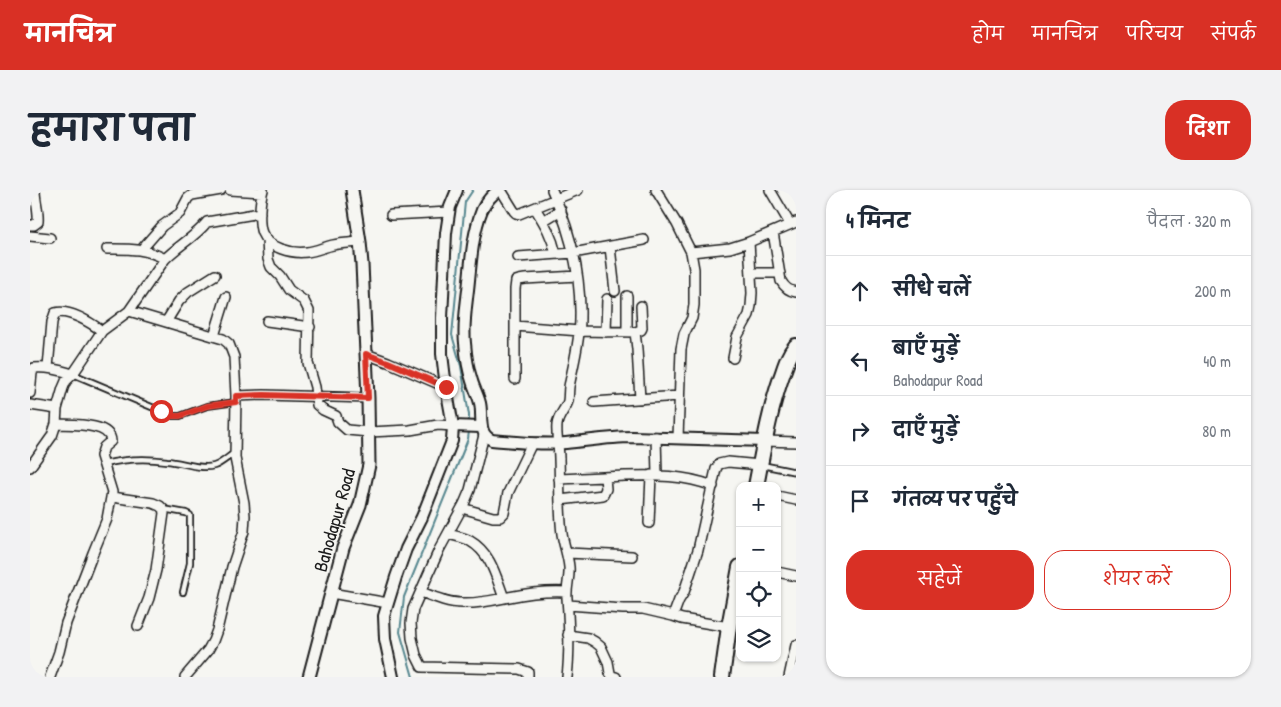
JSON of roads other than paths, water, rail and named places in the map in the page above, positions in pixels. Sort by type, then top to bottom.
[{"type":"main road","name":"Bahodapur Road","points":[[309,677],[343,548],[360,505],[369,465],[368,398],[360,242],[352,190]]},
{"type":"main road","points":[[757,482],[774,397],[792,351],[796,346]]},
{"type":"main road","points":[[722,677],[739,572]]},
{"type":"street","points":[[30,225],[38,222],[39,218],[35,190]]},
{"type":"street","points":[[141,250],[162,226],[180,213],[188,198],[221,190]]},
{"type":"street","points":[[230,190],[262,191],[260,213],[262,233],[272,244],[281,248],[297,252],[308,252],[333,245],[360,242]]},
{"type":"street","points":[[394,677],[385,639],[384,616],[406,549],[422,517],[452,441],[456,426],[446,387],[442,354],[442,318],[446,233],[449,212],[457,190]]},
{"type":"street","points":[[528,677],[528,672],[519,669],[422,667],[416,655],[411,623],[413,609],[439,550],[470,490],[480,429],[481,408],[480,400],[472,382],[467,359],[464,324],[473,244],[482,211],[488,200],[500,190],[516,214],[519,214],[535,208],[554,194],[578,190]]},
{"type":"street","points":[[656,190],[691,252],[694,269],[692,318],[684,334],[680,350],[678,438]]},
{"type":"street","points":[[691,252],[721,249],[749,242],[793,223],[770,190]]},
{"type":"street","points":[[554,194],[574,253],[580,318],[580,331],[569,384],[568,400],[557,424],[562,533],[569,570],[567,592],[567,677]]},
{"type":"street","points":[[535,208],[548,229],[556,254]]},
{"type":"street","points":[[543,221],[561,210]]},
{"type":"street","points":[[391,216],[449,212]]},
{"type":"street","points":[[30,467],[52,436],[64,384],[102,331],[130,311],[165,259],[200,231],[207,222],[260,213]]},
{"type":"street","points":[[773,232],[781,282],[784,287],[796,292]]},
{"type":"street","points":[[30,236],[50,238]]},
{"type":"street","points":[[267,240],[268,259],[271,268],[280,276],[289,290],[304,301],[309,311],[308,363],[317,396],[317,405],[336,416],[338,422],[347,430],[368,432],[456,426],[480,429],[492,440],[532,443],[557,443],[619,437],[796,442]]},
{"type":"street","points":[[518,257],[574,253],[644,240]]},
{"type":"street","points":[[733,358],[737,337],[749,315],[751,306],[749,242]]},
{"type":"street","points":[[610,247],[614,291]]},
{"type":"street","points":[[107,249],[141,250],[155,253],[165,259]]},
{"type":"street","points":[[751,273],[780,273]]},
{"type":"street","points":[[166,322],[179,301],[188,292],[215,275]]},
{"type":"street","points":[[515,379],[516,281],[577,276]]},
{"type":"street","points":[[214,336],[226,296]]},
{"type":"street","points":[[628,296],[631,332],[637,349],[640,400]]},
{"type":"street","points":[[606,332],[607,299]]},
{"type":"street","points":[[515,326],[580,331],[631,332],[641,330],[642,328],[641,306]]},
{"type":"street","points":[[130,311],[223,339],[229,344],[234,357],[236,399],[235,458],[244,503],[244,531],[232,567],[213,641],[208,650],[185,677]]},
{"type":"street","points":[[48,368],[52,322],[55,313],[63,312],[78,317],[102,331]]},
{"type":"street","points":[[267,321],[310,327]]},
{"type":"street","points":[[366,354],[446,387]]},
{"type":"street","points":[[30,393],[34,368],[58,369],[73,374]]},
{"type":"street","points":[[236,399],[264,395],[368,398]]},
{"type":"street","points":[[594,402],[679,396]]},
{"type":"street","points":[[30,405],[57,409]]},
{"type":"street","points":[[50,677],[66,623],[107,519],[112,497],[111,487],[100,456],[104,447],[111,442],[110,435],[104,430],[97,428],[56,424]]},
{"type":"street","points":[[649,523],[656,437]]},
{"type":"street","points":[[462,508],[493,517],[500,517],[504,513],[508,493],[532,443]]},
{"type":"street","points":[[673,616],[684,592],[698,550],[716,469],[719,464],[728,462],[760,465]]},
{"type":"street","points":[[560,478],[677,476],[697,480],[712,486]]},
{"type":"street","points":[[560,500],[603,495],[606,489],[606,477]]},
{"type":"street","points":[[112,497],[154,503],[163,509],[164,514],[156,570],[149,598],[138,626]]},
{"type":"street","points":[[781,497],[796,500]]},
{"type":"street","points":[[448,534],[469,540],[485,553],[492,565],[504,598]]},
{"type":"street","points":[[567,554],[632,556]]},
{"type":"street","points":[[781,573],[796,576]]},
{"type":"street","points":[[421,592],[436,598],[462,603],[552,591],[567,592]]},
{"type":"street","points":[[331,592],[388,603]]},
{"type":"street","points":[[568,605],[643,609],[689,620],[729,626]]},
{"type":"street","points":[[568,634],[588,638],[602,648],[610,673],[616,677]]},
{"type":"street","points":[[789,677],[796,645]]},
{"type":"lane","points":[[73,374],[173,416],[180,416],[207,406],[236,399]]},
{"type":"lane","points":[[103,464],[116,461],[164,460],[205,467],[219,464],[235,452]]},
{"type":"lane","points":[[760,465],[796,472]]},
{"type":"lane","points":[[163,509],[190,515],[190,563],[183,592]]},
{"type":"waterway","points":[[469,424],[461,366],[452,335],[465,202],[473,190]]},
{"type":"waterway","points":[[413,677],[400,632],[404,597],[468,439],[469,431]]}]
